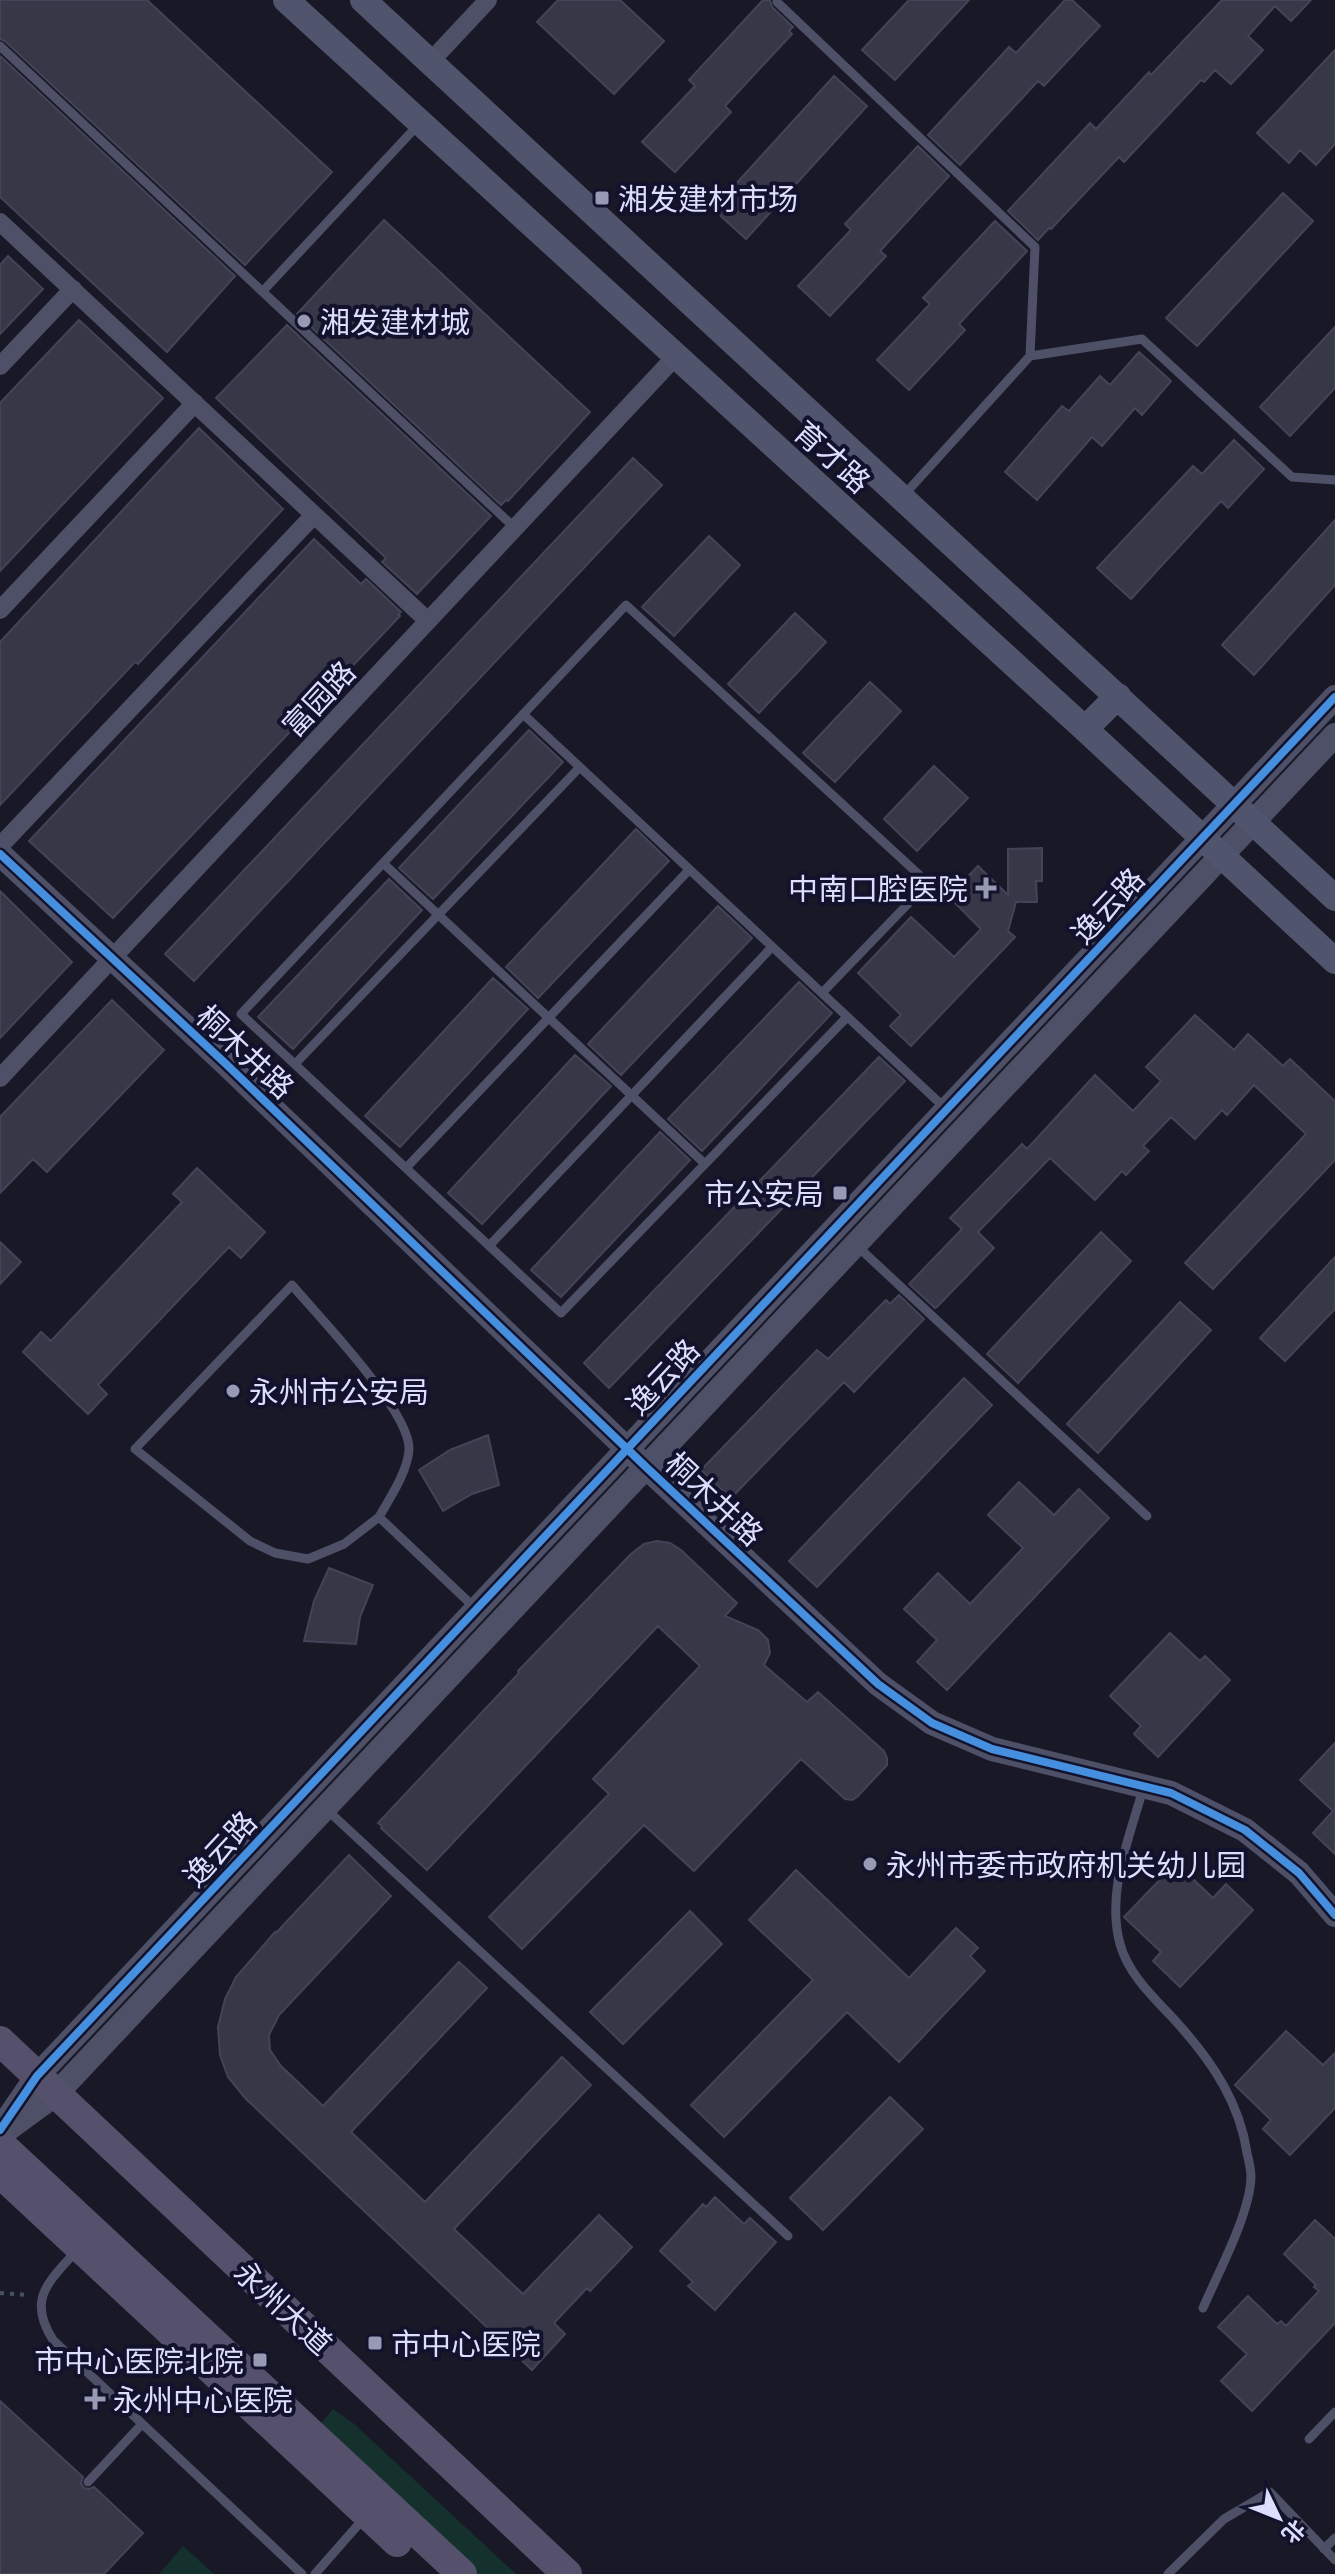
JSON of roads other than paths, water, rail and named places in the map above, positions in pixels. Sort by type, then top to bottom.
[{"type":"main road","name":"育才路","points":[[286,0],[1335,961]]},
{"type":"main road","name":"育才路","points":[[363,0],[1335,898]]},
{"type":"main road","points":[[1085,729],[1118,696]]},
{"type":"main road","name":"永州大道","points":[[0,2041],[567,2574]]},
{"type":"main road","points":[[0,2144],[462,2574]]},
{"type":"main road","points":[[0,2173],[431,2574]]},
{"type":"street","points":[[430,62],[488,0]]},
{"type":"street","points":[[0,222],[428,621]]},
{"type":"street","points":[[0,366],[73,289]]},
{"type":"street","name":"富园路","points":[[0,1078],[676,356]]},
{"type":"street","points":[[0,610],[195,403]]},
{"type":"street","points":[[0,846],[314,515]]},
{"type":"street","name":"逸云路","points":[[1244,813],[1335,697]]},
{"type":"street","name":"逸云路","points":[[47,2085],[476,1610],[947,1110],[1244,813],[1335,735]]},
{"type":"street","name":"逸云路","points":[[0,2132],[325,1808],[856,1245],[1212,846]]},
{"type":"street","name":"桐木井路","points":[[0,854],[878,1684],[932,1723],[992,1749],[1171,1793],[1245,1830],[1299,1873],[1335,1915]]},
{"type":"lane","points":[[777,2],[1035,247],[1030,356]]},
{"type":"lane","points":[[0,46],[515,528]]},
{"type":"lane","points":[[263,291],[420,123]]},
{"type":"lane","points":[[902,497],[1030,356],[1142,339],[1292,477],[1335,480]]},
{"type":"lane","points":[[822,993],[928,883],[626,605],[241,1014],[561,1313],[847,1017]]},
{"type":"lane","points":[[523,714],[947,1110]]},
{"type":"lane","points":[[295,1064],[580,767]]},
{"type":"lane","points":[[383,863],[704,1163]]},
{"type":"lane","points":[[406,1168],[689,870]]},
{"type":"lane","points":[[489,1246],[772,947]]},
{"type":"lane","points":[[856,1245],[1147,1516]]},
{"type":"lane","points":[[292,1285],[384,1393],[401,1421],[409,1449],[399,1482],[379,1517],[344,1544],[308,1559],[275,1553],[250,1541],[135,1449],[292,1285]]},
{"type":"lane","points":[[379,1517],[476,1610]]},
{"type":"lane","points":[[1144,1786],[1119,1871],[1115,1910],[1121,1945],[1138,1981],[1198,2046],[1225,2087],[1244,2131],[1251,2177],[1241,2220],[1203,2308]]},
{"type":"lane","points":[[325,1808],[788,2236]]},
{"type":"lane","points":[[80,2247],[45,2287],[41,2296],[44,2326],[53,2340],[302,2574]]},
{"type":"lane","points":[[1309,2439],[1335,2412]]},
{"type":"lane","points":[[88,2482],[142,2424]]},
{"type":"lane","points":[[1168,2574],[1224,2519],[1270,2492],[1335,2560]]},
{"type":"lane","points":[[315,2574],[367,2514]]},
{"type":"lane","points":[[1324,2549],[1335,2538]]},
{"type":"place","name":"湘发建材市场","points":[[602,198]]},
{"type":"place","name":"湘发建材城","points":[[304,321]]},
{"type":"place","name":"中南口腔医院","points":[[986,888]]},
{"type":"place","name":"市公安局","points":[[840,1193]]},
{"type":"place","name":"永州市公安局","points":[[233,1391]]},
{"type":"place","name":"永州市委市政府机关幼儿园","points":[[870,1864]]},
{"type":"place","name":"市中心医院","points":[[375,2343]]},
{"type":"place","name":"市中心医院北院","points":[[260,2360]]},
{"type":"place","name":"永州中心医院","points":[[95,2399]]}]
